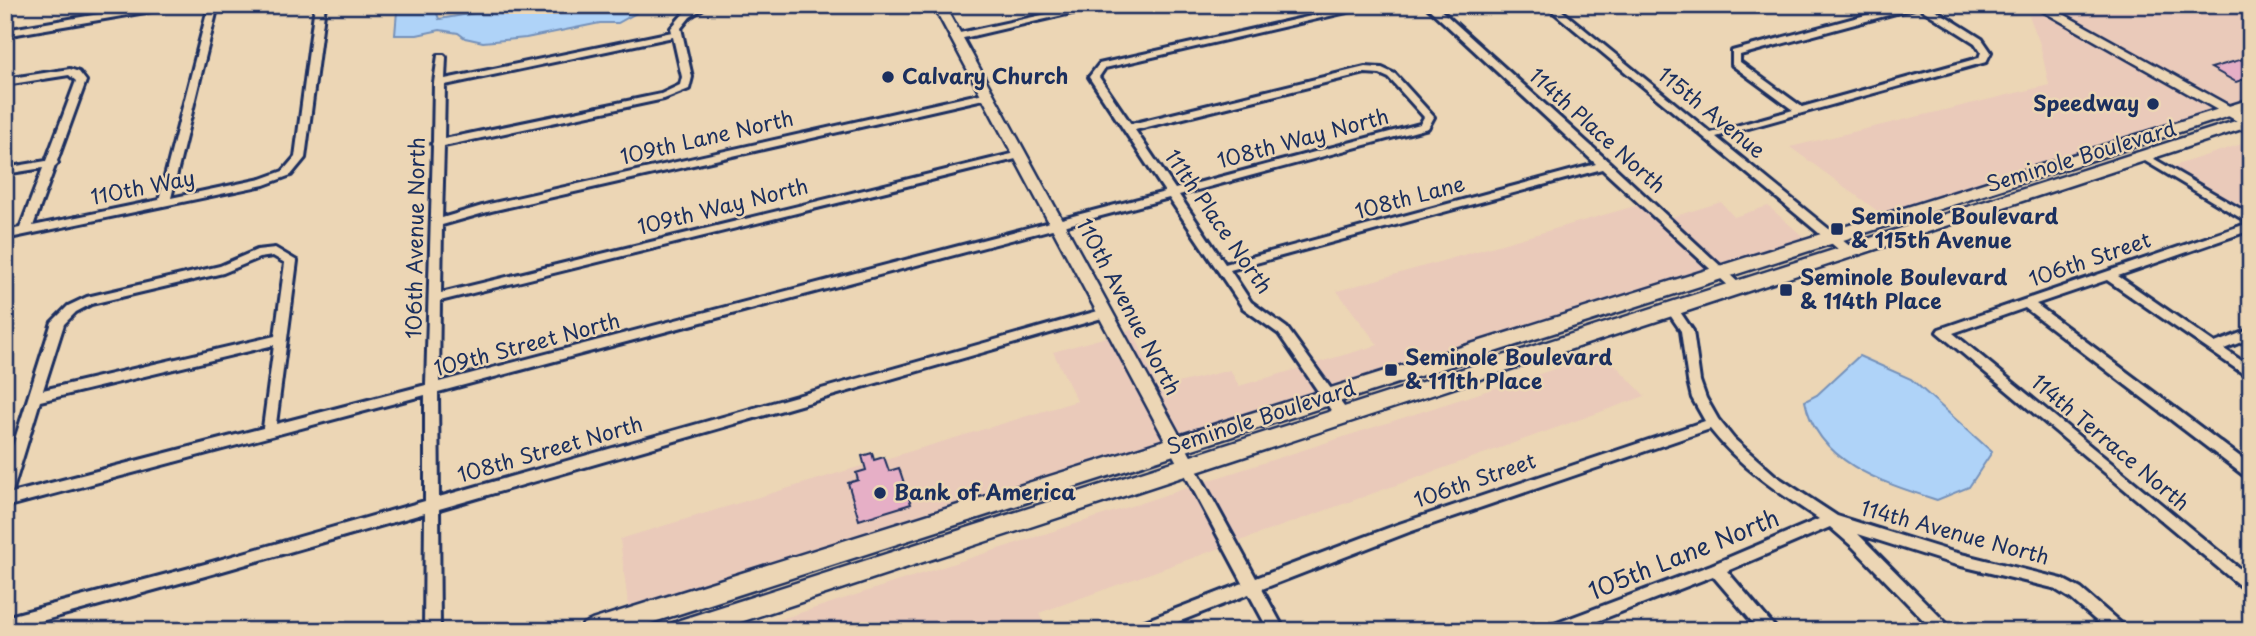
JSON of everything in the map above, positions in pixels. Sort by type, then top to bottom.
[{"type":"main road","name":"Seminole Boulevard","points":[[680,631],[1181,455],[1329,397],[2229,111],[2250,116]]},
{"type":"main road","name":"Seminole Boulevard","points":[[592,631],[1181,455],[1342,415],[2144,156],[2250,116]]},
{"type":"main road","points":[[1987,186],[2007,200]]},
{"type":"street","points":[[5,33],[169,5]]},
{"type":"street","points":[[164,203],[214,5]]},
{"type":"street","name":"110th Way","points":[[5,236],[264,182],[286,173],[300,158],[320,5]]},
{"type":"street","points":[[437,144],[664,96],[685,87],[687,78],[676,34],[679,22],[704,5]]},
{"type":"street","name":"110th Avenue North","points":[[939,5],[1277,631]]},
{"type":"street","points":[[955,37],[1102,5]]},
{"type":"street","name":"111th Place North","points":[[1342,415],[1283,331],[1247,304],[1094,77],[1102,66],[1373,5]]},
{"type":"street","name":"114th Place North","points":[[1429,5],[1737,287]]},
{"type":"street","name":"115th Avenue","points":[[1549,5],[1849,251]]},
{"type":"street","points":[[1801,111],[1745,72],[1735,63],[1735,53],[1914,5]]},
{"type":"street","points":[[1710,136],[1983,60],[1986,52],[1979,41],[1921,5]]},
{"type":"street","points":[[2038,5],[2229,111]]},
{"type":"street","points":[[439,83],[676,34]]},
{"type":"street","name":"106th Avenue North","points":[[432,631],[432,389],[441,57]]},
{"type":"street","name":"108th Way North","points":[[1059,225],[1424,126],[1430,117],[1392,76],[1382,71],[1365,70],[1129,128]]},
{"type":"street","points":[[5,82],[61,72],[76,74],[81,81],[25,231]]},
{"type":"street","name":"109th Lane North","points":[[437,223],[489,208],[988,95]]},
{"type":"street","name":"109th Way North","points":[[435,298],[1020,155]]},
{"type":"street","points":[[2144,156],[2251,220]]},
{"type":"street","points":[[5,171],[52,163]]},
{"type":"street","name":"108th Lane","points":[[1223,268],[1606,165]]},
{"type":"street","name":"109th Street North","points":[[5,501],[1059,225]]},
{"type":"street","name":"106th Street","points":[[1943,332],[2251,226]]},
{"type":"street","points":[[5,494],[58,322],[72,309],[87,301],[223,269],[257,254],[275,252],[291,261],[268,430]]},
{"type":"street","points":[[2108,275],[2251,373]]},
{"type":"street","points":[[2028,304],[2251,473]]},
{"type":"street","name":"114th Avenue North","points":[[1672,309],[1687,331],[1697,390],[1713,423],[1751,464],[1832,520],[1952,558],[1993,565],[2057,583],[2076,594],[2119,631]]},
{"type":"street","name":"108th Street North","points":[[5,624],[431,506],[1105,313]]},
{"type":"street","name":"114th Terrace North","points":[[1943,332],[2251,587]]},
{"type":"street","points":[[2214,348],[2251,333]]},
{"type":"street","points":[[36,397],[280,339]]},
{"type":"street","name":"106th Street","points":[[1137,631],[1404,528],[1713,423]]},
{"type":"street","points":[[1832,520],[1944,631]]},
{"type":"street","name":"105th Lane North","points":[[1553,631],[1716,569],[1832,520]]},
{"type":"street","points":[[1716,569],[1770,631]]},
{"type":"shaded area","points":[[2025,5],[2033,5],[2221,110],[1883,215],[1790,147],[2049,85],[2040,44]]},
{"type":"shaded area","points":[[2043,5],[2251,5],[2251,100],[2228,107]]},
{"type":"shaded area","points":[[2251,141],[2251,216],[2170,167]]},
{"type":"shaded area","points":[[1721,202],[1734,217],[1768,206],[1806,239],[1722,266],[1669,218]]},
{"type":"shaded area","points":[[1642,204],[1712,270],[1332,390],[1313,364],[1378,345],[1337,291]]},
{"type":"shaded area","points":[[1132,329],[1158,388],[1230,370],[1239,386],[1301,368],[1319,394],[1180,438],[1122,332]]},
{"type":"shaded area","points":[[1110,336],[1167,443],[629,612],[620,539],[1077,401],[1053,352]]},
{"type":"shaded area","points":[[1604,353],[1645,396],[1237,542],[1204,482]]},
{"type":"shaded area","points":[[1190,487],[1223,547],[1039,613],[1046,631],[744,631]]},
{"type":"water","points":[[434,5],[439,19],[522,5],[637,5],[636,13],[618,23],[600,23],[526,38],[483,42],[440,30],[417,35],[395,35],[397,11]]},
{"type":"water","points":[[1859,356],[1911,379],[1992,452],[1969,487],[1937,500],[1875,478],[1838,455],[1823,440],[1812,422],[1805,401],[1817,395]]},
{"type":"building","points":[[2243,59],[2251,63],[2251,77],[2236,82],[2211,68]]},
{"type":"building","name":"Bank of America","points":[[872,453],[874,460],[884,457],[889,471],[899,468],[911,504],[859,520],[848,483],[858,480],[856,473],[866,470],[862,456]]},
{"type":"place","name":"Calvary Church","points":[[888,77]]},
{"type":"place","name":"Speedway","points":[[2153,104]]},
{"type":"place","name":"Seminole Boulevard & 115th Avenue","points":[[1837,229]]},
{"type":"place","name":"Seminole Boulevard & 114th Place","points":[[1786,290]]},
{"type":"place","name":"Seminole Boulevard & 111th Place","points":[[1391,370]]},
{"type":"place","name":"Bank of America","points":[[880,493]]}]
